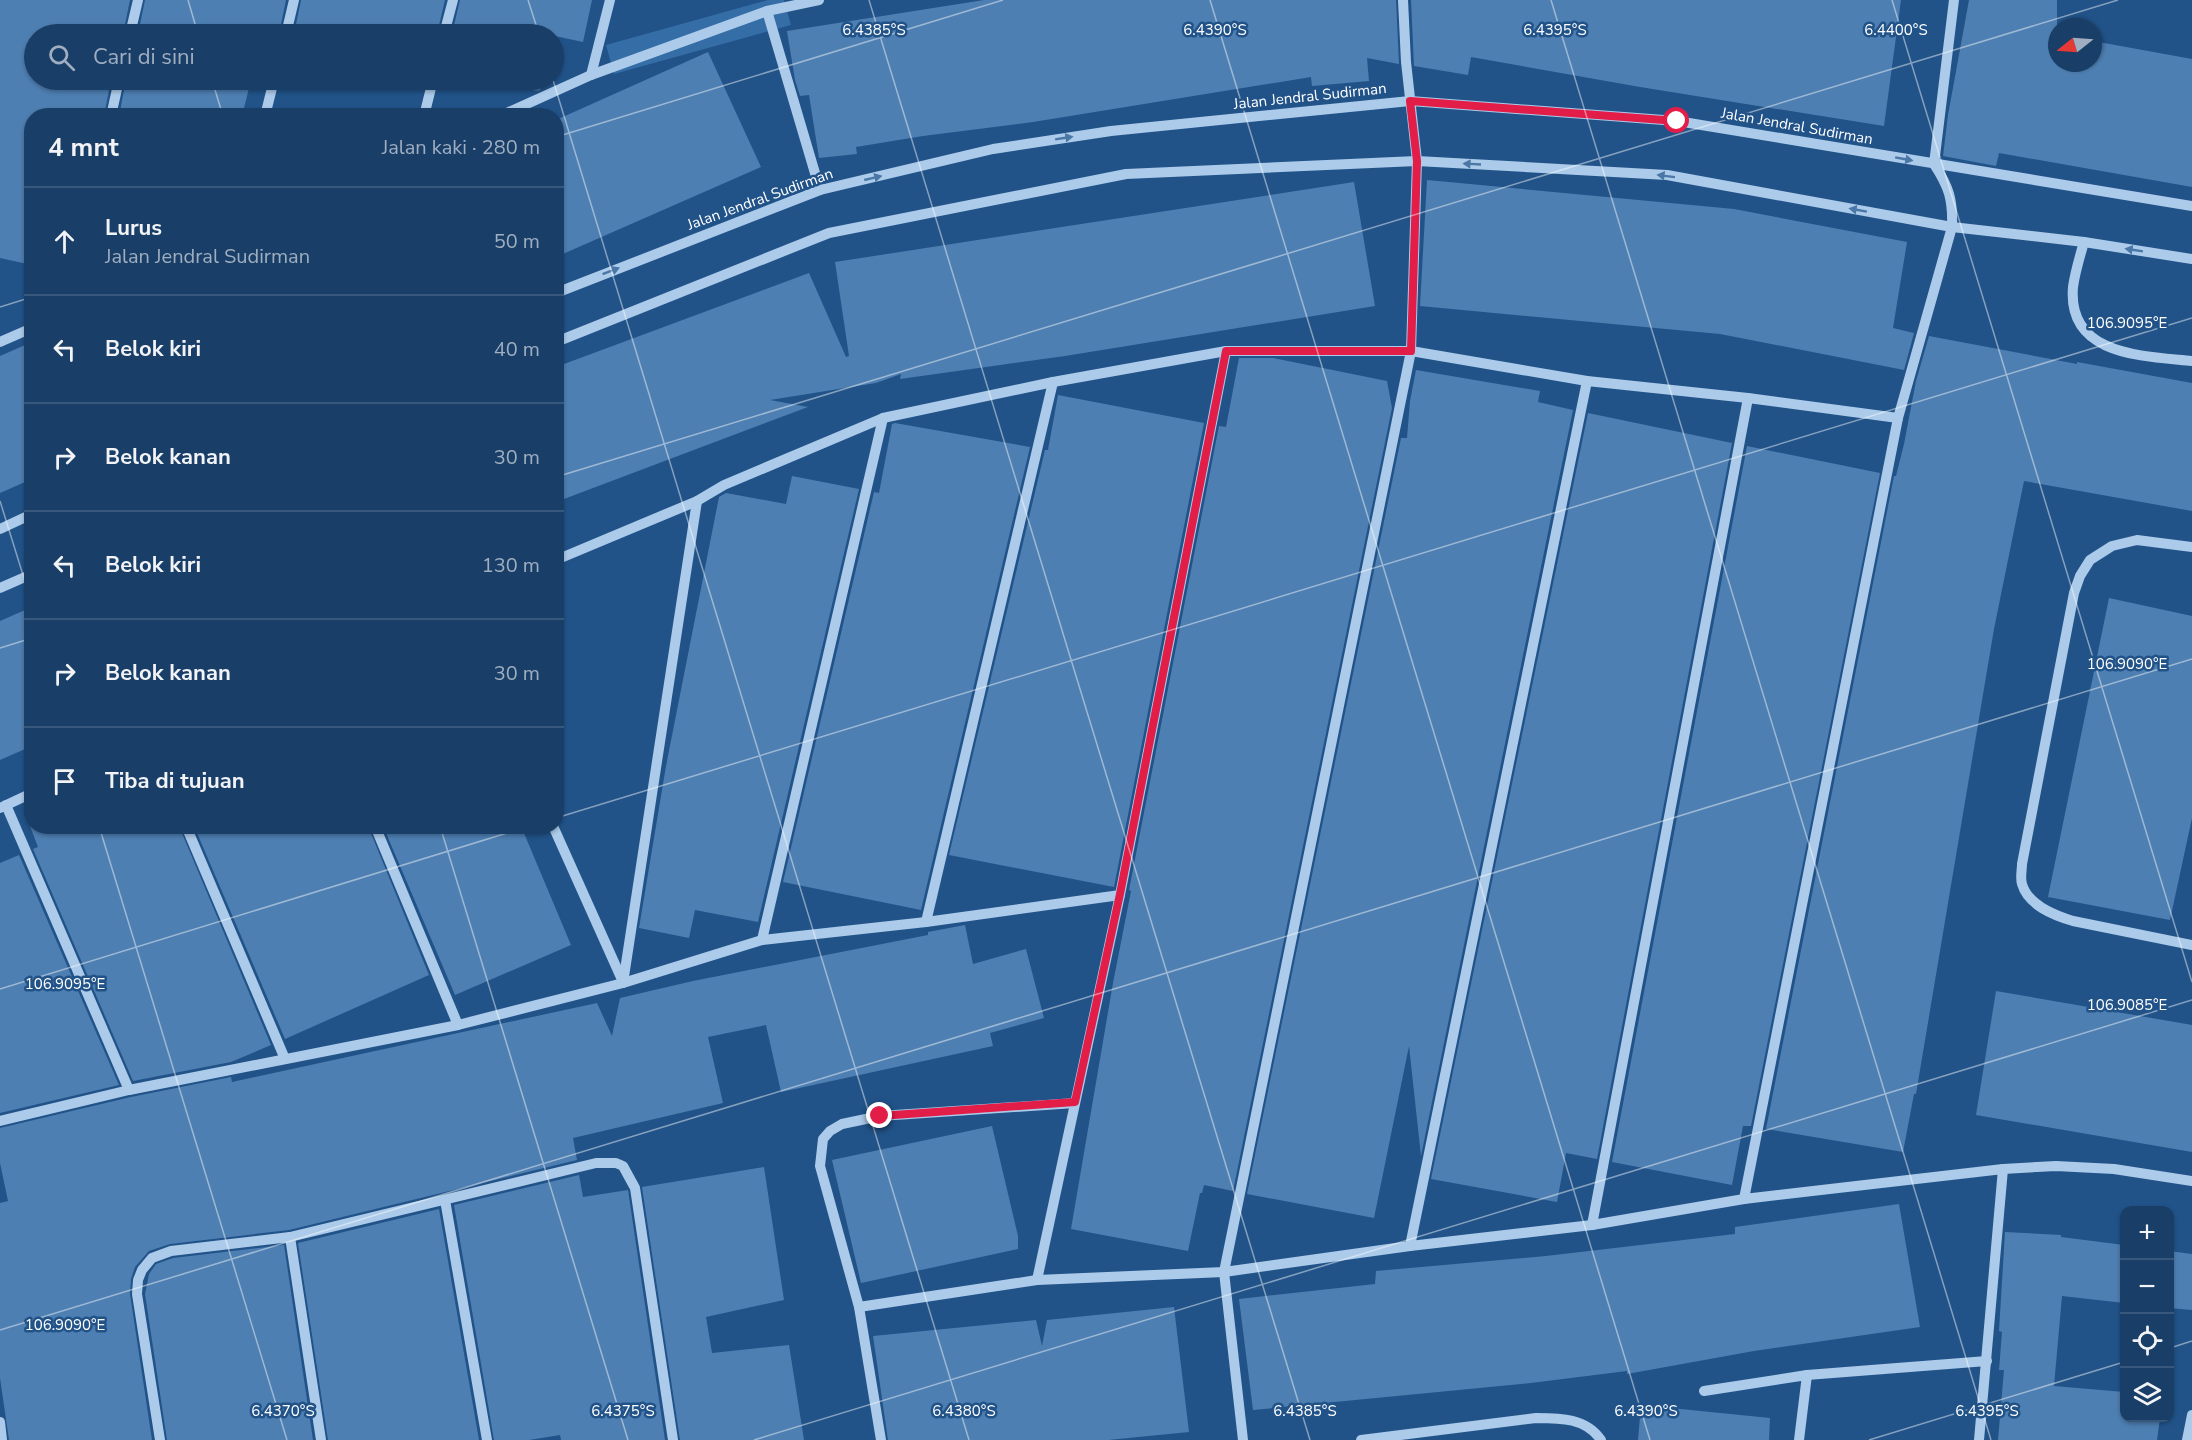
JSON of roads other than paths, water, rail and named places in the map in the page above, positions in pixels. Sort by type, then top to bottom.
[{"type":"street","points":[[132,24],[138,0]]},
{"type":"street","points":[[288,24],[294,0]]},
{"type":"street","points":[[447,24],[453,0]]},
{"type":"street","points":[[591,75],[610,0]]},
{"type":"street","points":[[564,87],[591,75],[767,11],[819,0]]},
{"type":"street","points":[[1244,1440],[1224,1272],[1411,351],[1417,161],[1403,0]]},
{"type":"street","points":[[1744,1199],[1898,418],[1952,227],[1952,198],[1934,164],[1954,0]]},
{"type":"street","points":[[767,11],[820,190]]},
{"type":"street","points":[[113,108],[117,90]]},
{"type":"street","points":[[267,108],[272,90]]},
{"type":"street","points":[[426,108],[430,90]]},
{"type":"street","points":[[518,108],[558,90]]},
{"type":"street","name":"Jalan Jendral Sudirman","points":[[564,290],[820,190],[993,149],[1111,131],[1410,101],[1677,121],[2192,206]]},
{"type":"street","points":[[564,339],[830,233],[1126,174],[1417,161],[1666,175],[1952,227],[2084,242],[2192,259]]},
{"type":"street","points":[[2084,242],[2073,285],[2077,318],[2084,330],[2095,341],[2124,352],[2192,361]]},
{"type":"street","points":[[0,342],[24,332]]},
{"type":"street","points":[[564,557],[697,501],[724,485],[883,418],[1053,382],[1226,351],[1411,351],[1587,381],[1748,398],[1898,418]]},
{"type":"street","points":[[1037,1280],[1120,894],[1226,351]]},
{"type":"street","points":[[1410,1246],[1587,381]]},
{"type":"street","points":[[926,922],[1053,382]]},
{"type":"street","points":[[1592,1225],[1748,398]]},
{"type":"street","points":[[762,940],[883,418]]},
{"type":"street","points":[[623,983],[697,501]]},
{"type":"street","points":[[0,529],[24,518]]},
{"type":"street","points":[[2192,547],[2137,540],[2112,546],[2090,560],[2080,576],[2072,605],[2022,864],[2021,882],[2027,894],[2040,907],[2054,915],[2073,921],[2192,945]]},
{"type":"street","points":[[0,588],[24,578]]},
{"type":"street","points":[[24,797],[3,807],[129,1090]]},
{"type":"street","points":[[189,834],[285,1059]]},
{"type":"street","points":[[378,834],[458,1024]]},
{"type":"street","points":[[557,834],[623,983]]},
{"type":"street","points":[[0,1121],[129,1090],[458,1024],[623,983],[762,940],[926,922],[1120,894]]},
{"type":"street","points":[[881,1440],[859,1307],[820,1166],[823,1139],[830,1131],[842,1124],[880,1116],[1075,1102]]},
{"type":"street","points":[[160,1440],[139,1307],[138,1280],[142,1270],[152,1258],[171,1251],[290,1237],[596,1163],[616,1163],[623,1166],[632,1180],[637,1199],[673,1440]]},
{"type":"street","points":[[859,1307],[1037,1280],[1224,1272],[1410,1246],[1592,1225],[1744,1199],[2003,1169],[2056,1166],[2114,1169],[2192,1181]]},
{"type":"street","points":[[1979,1440],[2003,1169]]},
{"type":"street","points":[[446,1200],[487,1440]]},
{"type":"street","points":[[290,1237],[321,1440]]},
{"type":"street","points":[[1704,1391],[1807,1375],[1987,1361]]},
{"type":"street","points":[[1799,1440],[1807,1375]]},
{"type":"street","points":[[2187,1440],[2192,1415]]},
{"type":"street","points":[[1360,1440],[1536,1418],[1561,1418],[1579,1422],[1594,1430],[1601,1440]]},
{"type":"street","points":[[0,1422],[2,1440]]}]
